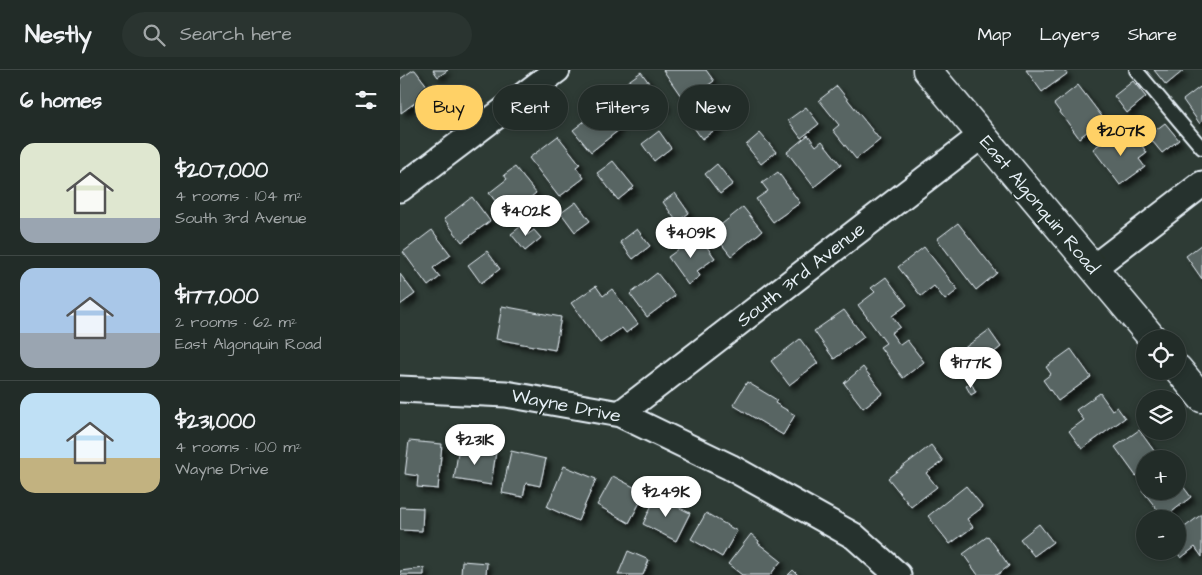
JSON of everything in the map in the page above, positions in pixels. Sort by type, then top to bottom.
[{"type":"street","points":[[400,189],[557,70]]},
{"type":"street","name":"East Algonquin Road","points":[[927,70],[1145,330]]},
{"type":"street","name":"South 3rd Avenue","points":[[620,414],[981,136]]},
{"type":"street","points":[[1093,268],[1202,184]]},
{"type":"street","points":[[1186,379],[1202,398]]},
{"type":"street","name":"Wayne Drive","points":[[400,389],[506,394],[620,414],[730,467],[854,536],[898,575]]},
{"type":"lane","points":[[1136,70],[1202,148]]},
{"type":"building","points":[[415,70],[426,85],[415,85],[415,103],[401,113],[400,79]]},
{"type":"building","points":[[433,70],[448,70],[438,77]]},
{"type":"building","points":[[663,70],[706,70],[714,81],[708,85],[678,85],[678,92]]},
{"type":"building","points":[[1026,70],[1064,70],[1067,74],[1042,92]]},
{"type":"building","points":[[1154,70],[1182,70],[1183,71],[1166,85]]},
{"type":"building","points":[[641,72],[651,85],[623,85]]},
{"type":"building","points":[[1133,81],[1146,97],[1127,113],[1114,96]]},
{"type":"building","points":[[1078,85],[1104,119],[1079,138],[1054,104]]},
{"type":"building","points":[[837,86],[880,140],[856,159],[833,130],[839,125],[819,100]]},
{"type":"building","points":[[1200,87],[1202,90],[1202,122],[1200,124],[1183,100]]},
{"type":"building","points":[[806,107],[819,124],[801,138],[788,120]]},
{"type":"building","points":[[1165,123],[1179,140],[1162,153],[1148,136]]},
{"type":"building","points":[[578,126],[578,130],[619,130],[591,152],[573,130]]},
{"type":"building","points":[[696,130],[715,130],[702,139]]},
{"type":"building","points":[[659,131],[671,148],[654,161],[642,144]]},
{"type":"building","points":[[1117,131],[1129,147],[1138,140],[1147,153],[1139,159],[1145,167],[1120,185],[1093,149]]},
{"type":"building","points":[[760,133],[776,152],[761,164],[746,145]]},
{"type":"building","points":[[808,135],[816,146],[822,141],[841,165],[814,187],[787,152]]},
{"type":"building","points":[[558,136],[580,164],[576,167],[584,178],[559,197],[529,158]]},
{"type":"building","points":[[613,161],[634,187],[618,200],[597,173]]},
{"type":"building","points":[[717,164],[733,184],[720,194],[705,174]]},
{"type":"building","points":[[515,167],[536,193],[507,216],[489,193],[507,179],[504,175]]},
{"type":"building","points":[[778,172],[800,203],[773,222],[756,199],[768,191],[762,183]]},
{"type":"building","points":[[675,193],[689,213],[677,222],[663,202]]},
{"type":"building","points":[[472,197],[490,221],[462,242],[444,219]]},
{"type":"building","points":[[576,202],[590,221],[575,232],[561,213]]},
{"type":"building","points":[[743,207],[762,231],[731,256],[712,232]]},
{"type":"building","points":[[525,223],[530,228],[525,232],[527,235],[534,230],[541,238],[525,251],[511,234]]},
{"type":"building","points":[[958,223],[997,273],[976,290],[937,239]]},
{"type":"building","points":[[637,229],[650,246],[633,259],[620,242]]},
{"type":"building","points":[[432,230],[451,255],[433,268],[440,277],[428,286],[403,252]]},
{"type":"building","points":[[698,235],[715,258],[697,271],[700,276],[688,285],[668,257]]},
{"type":"building","points":[[1202,244],[1202,279],[1186,256]]},
{"type":"building","points":[[924,247],[958,290],[945,300],[934,286],[921,296],[898,267]]},
{"type":"building","points":[[487,251],[500,269],[481,283],[468,265]]},
{"type":"building","points":[[657,273],[675,296],[647,317],[630,294]]},
{"type":"building","points":[[400,274],[415,294],[400,305]]},
{"type":"building","points":[[886,277],[907,305],[892,316],[900,327],[891,333],[900,345],[907,340],[924,362],[903,378],[880,347],[886,343],[858,305],[875,292],[871,288]]},
{"type":"building","points":[[596,286],[603,296],[612,289],[638,324],[626,333],[622,328],[600,343],[571,303]]},
{"type":"building","points":[[502,306],[561,317],[555,350],[496,339]]},
{"type":"building","points":[[844,310],[864,337],[834,359],[814,331]]},
{"type":"building","points":[[989,330],[1001,347],[976,366],[963,349]]},
{"type":"building","points":[[800,339],[818,363],[789,385],[771,361]]},
{"type":"building","points":[[1071,349],[1091,377],[1058,401],[1043,380],[1051,374],[1046,367]]},
{"type":"building","points":[[863,367],[883,393],[863,408],[844,383]]},
{"type":"building","points":[[747,382],[777,400],[775,403],[795,415],[783,435],[733,405]]},
{"type":"building","points":[[971,383],[976,392],[971,395],[966,386]]},
{"type":"building","points":[[1100,393],[1112,410],[1117,407],[1125,418],[1082,449],[1069,431],[1084,420],[1076,410]]},
{"type":"building","points":[[1136,432],[1136,440],[1146,440],[1153,450],[1136,450],[1136,476],[1115,447]]},
{"type":"building","points":[[409,441],[442,444],[438,489],[417,487],[418,476],[405,474]]},
{"type":"building","points":[[931,445],[943,461],[926,473],[937,487],[911,507],[888,478]]},
{"type":"building","points":[[459,446],[496,452],[491,485],[454,479]]},
{"type":"building","points":[[511,451],[546,459],[540,486],[526,483],[523,497],[502,493]]},
{"type":"building","points":[[564,466],[596,479],[578,521],[547,507]]},
{"type":"building","points":[[613,476],[645,493],[629,523],[597,505]]},
{"type":"building","points":[[966,486],[983,507],[967,519],[973,527],[950,544],[928,516]]},
{"type":"building","points":[[1186,490],[1191,497],[1174,510],[1158,510],[1150,500],[1186,500]]},
{"type":"building","points":[[656,496],[690,513],[676,541],[643,524]]},
{"type":"building","points":[[400,507],[423,508],[422,531],[400,530]]},
{"type":"building","points":[[706,513],[737,531],[722,557],[691,539]]},
{"type":"building","points":[[1202,514],[1202,557],[1195,547],[1186,554],[1186,526]]},
{"type":"building","points":[[1039,524],[1053,542],[1034,556],[1020,539]]},
{"type":"building","points":[[751,534],[759,541],[758,543],[781,561],[770,575],[742,575],[728,564]]},
{"type":"building","points":[[988,536],[1009,566],[997,575],[978,575],[963,554]]},
{"type":"building","points":[[628,551],[649,560],[643,575],[618,575]]},
{"type":"building","points":[[462,561],[487,563],[486,575],[461,575]]},
{"type":"building","points":[[424,568],[424,575],[400,575],[400,571]]},
{"type":"building","points":[[793,570],[798,575],[788,575]]}]
